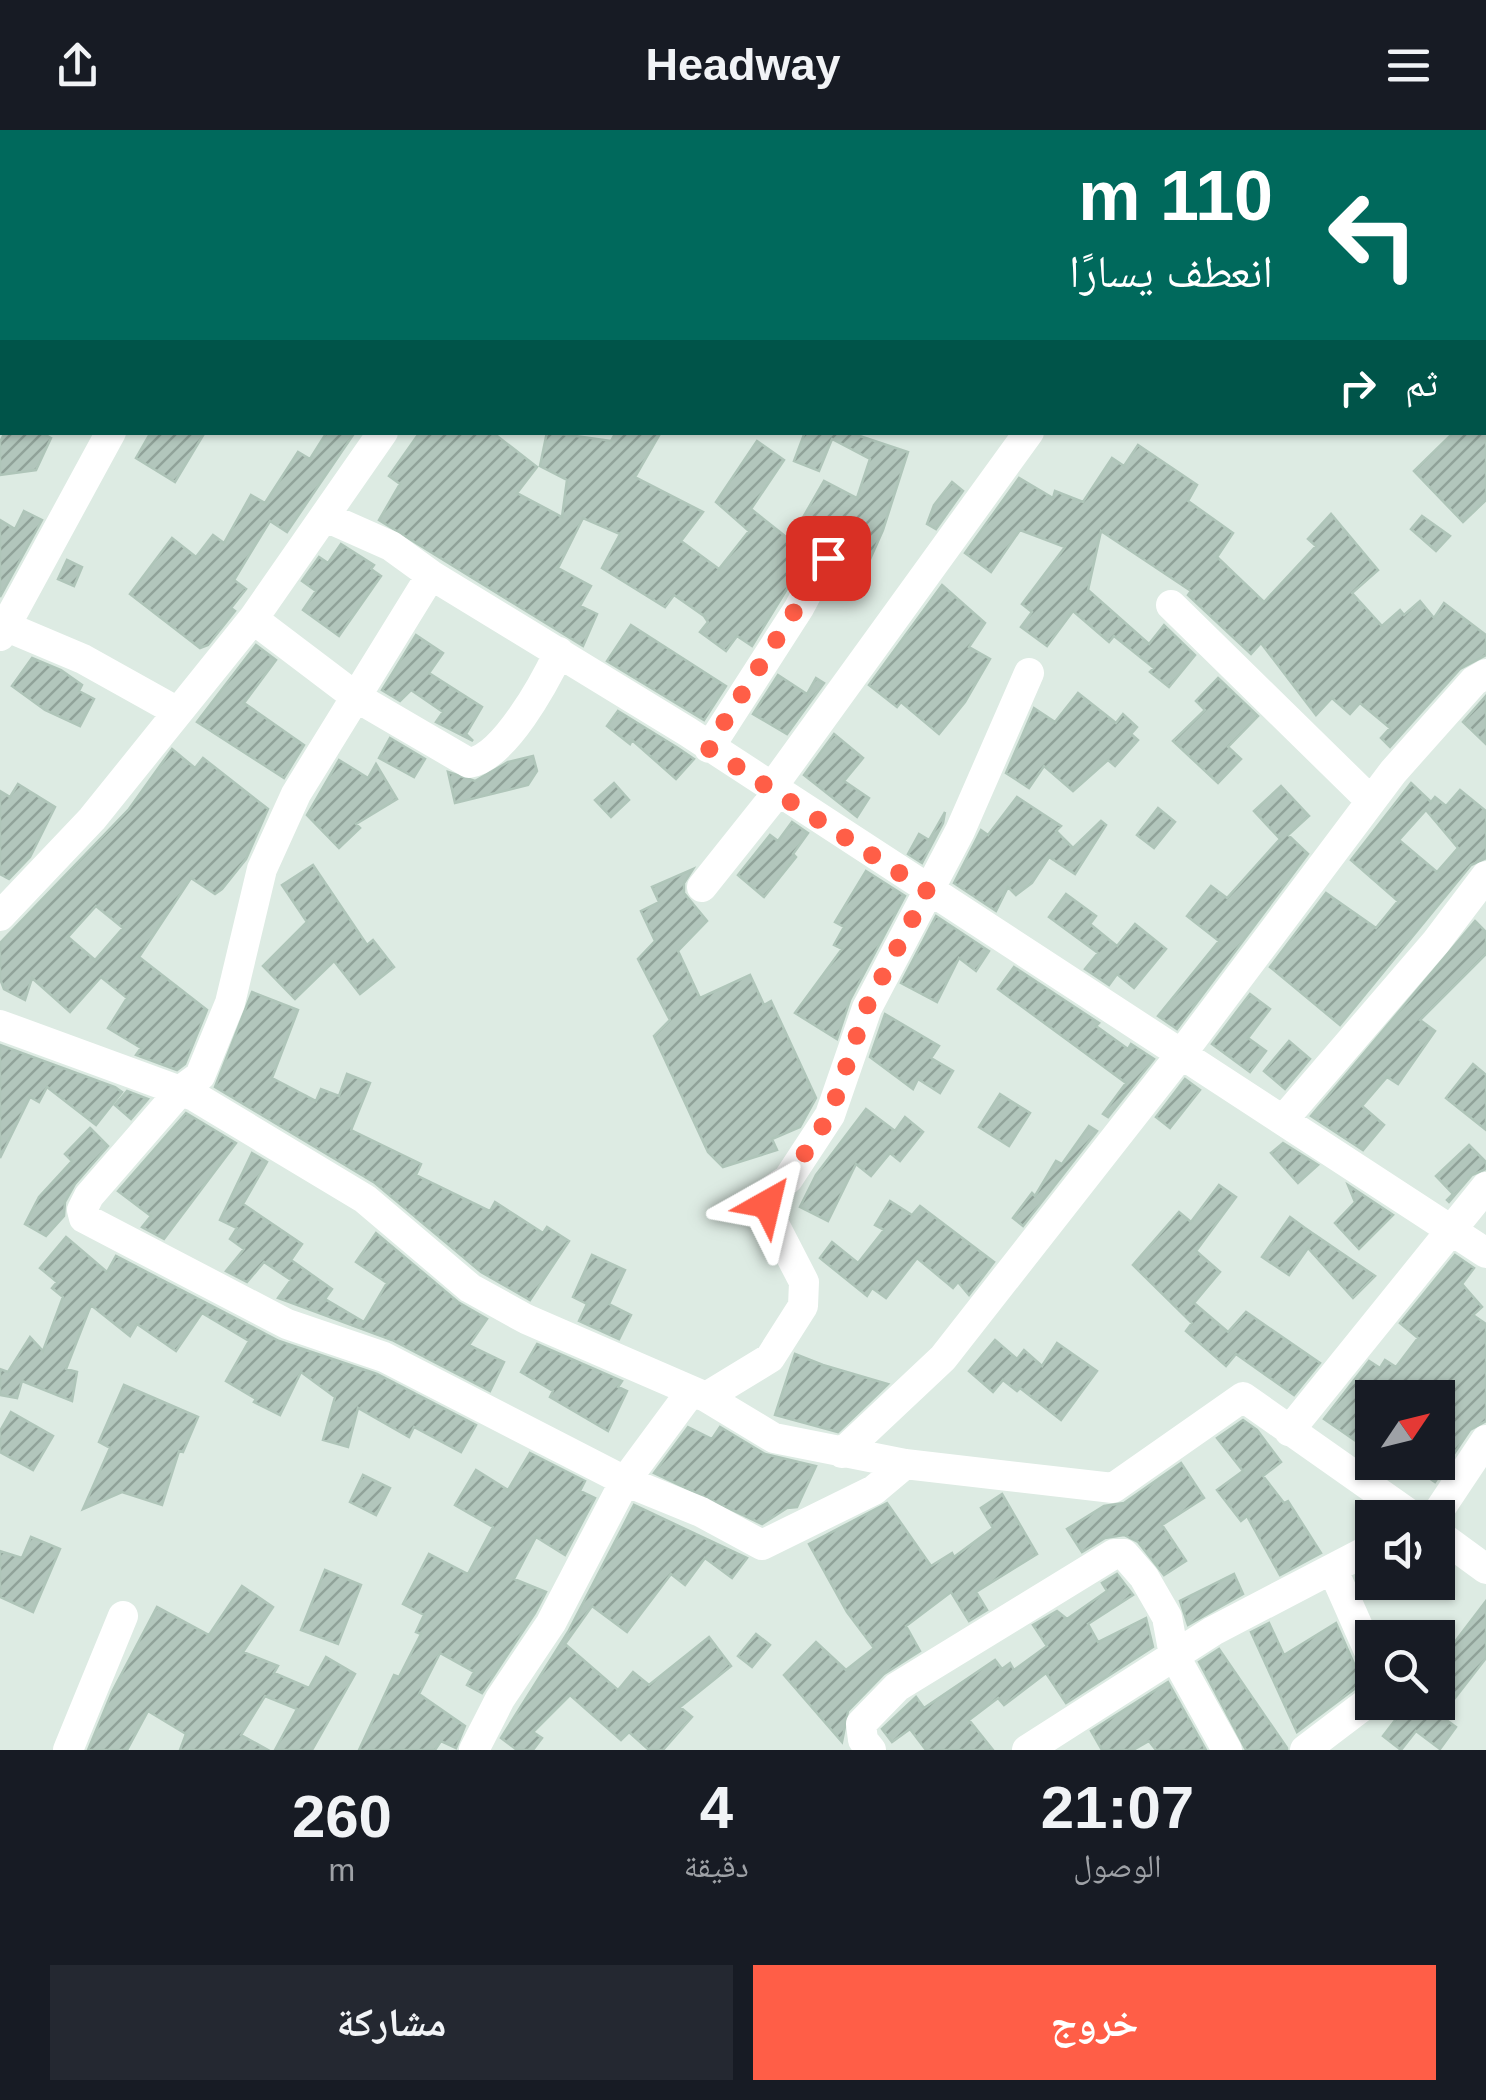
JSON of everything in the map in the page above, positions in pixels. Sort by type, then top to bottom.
[{"type":"street","points":[[109,435],[2,631],[82,658],[178,712]]},
{"type":"street","points":[[0,916],[92,819],[253,619],[328,518],[381,435]]},
{"type":"street","points":[[702,887],[774,792],[1027,435]]},
{"type":"street","points":[[328,518],[391,546],[430,575],[559,652],[1486,1253]]},
{"type":"street","points":[[708,748],[799,608],[831,548]]},
{"type":"street","points":[[430,575],[296,794],[262,869],[230,1003],[200,1076],[181,1090],[89,1196],[82,1210],[84,1218],[287,1324],[384,1357],[626,1481],[700,1512],[762,1545],[874,1490],[904,1464]]},
{"type":"street","points":[[1170,604],[1370,801]]},
{"type":"street","points":[[253,619],[356,697],[458,757],[476,763],[535,701],[559,652]]},
{"type":"street","points":[[474,1750],[500,1699],[551,1622],[626,1481],[698,1395],[770,1358],[803,1306],[804,1282],[767,1204],[772,1190],[788,1179],[830,1115],[866,1008],[960,831],[1028,672]]},
{"type":"street","points":[[842,1453],[942,1358],[1182,1054],[1370,801],[1439,719],[1486,674]]},
{"type":"street","points":[[1283,1120],[1424,956],[1486,876]]},
{"type":"street","points":[[0,1025],[181,1090],[365,1199],[470,1288],[526,1319],[698,1395],[774,1438],[904,1464],[1113,1488],[1243,1397],[1393,1500]]},
{"type":"street","points":[[1290,1431],[1486,1187]]},
{"type":"street","points":[[1433,1500],[1486,1440]]},
{"type":"street","points":[[1455,1546],[1486,1569]]},
{"type":"street","points":[[871,1750],[863,1740],[861,1724],[897,1687],[1114,1554],[1124,1554],[1167,1617],[1174,1655],[1227,1750]]},
{"type":"street","points":[[1027,1750],[1174,1655],[1355,1558]]},
{"type":"street","points":[[1333,1570],[1355,1620]]},
{"type":"street","points":[[68,1750],[124,1616]]},
{"type":"street","points":[[1305,1750],[1355,1712]]},
{"type":"building","points":[[4,435],[51,438],[36,470],[0,475]]},
{"type":"building","points":[[149,435],[203,435],[175,482],[136,458]]},
{"type":"building","points":[[325,435],[353,435],[287,532],[270,521],[234,580],[246,589],[231,608],[235,611],[208,645],[200,648],[130,594],[172,538],[196,557],[213,535],[224,543],[251,495],[265,503],[298,452],[310,459]]},
{"type":"building","points":[[418,435],[496,435],[537,467],[517,493],[562,517],[567,480],[540,466],[546,435],[611,441],[614,435],[659,435],[635,477],[703,512],[681,541],[719,569],[749,531],[716,502],[757,441],[784,460],[751,509],[790,540],[824,481],[857,498],[870,459],[832,439],[819,471],[794,461],[804,435],[857,435],[908,452],[883,530],[855,593],[833,584],[848,556],[847,539],[839,531],[822,532],[752,646],[737,636],[726,651],[700,632],[708,622],[704,616],[674,595],[665,607],[602,568],[620,534],[583,518],[558,568],[591,586],[580,606],[597,614],[583,646],[379,520],[400,484],[389,476]]},
{"type":"building","points":[[1451,435],[1486,435],[1486,500],[1463,522],[1414,471]]},
{"type":"building","points":[[1138,445],[1197,485],[1188,501],[1233,533],[1217,557],[1264,602],[1316,546],[1308,539],[1331,514],[1378,570],[1352,593],[1382,626],[1400,610],[1404,615],[1420,601],[1434,618],[1444,603],[1486,635],[1486,655],[1460,669],[1390,747],[1381,738],[1390,728],[1360,703],[1350,714],[1332,698],[1316,715],[1261,643],[1251,654],[1188,595],[1191,591],[1101,531],[1088,590],[1149,644],[1164,625],[1195,655],[1169,687],[1150,672],[1154,668],[1114,636],[1109,642],[1073,611],[1047,646],[1021,627],[1032,612],[1022,604],[1065,547],[1020,530],[991,572],[965,553],[1019,478],[1053,498],[1055,491],[1083,502],[1112,458],[1124,466]]},
{"type":"building","points":[[952,482],[963,491],[936,529],[927,524],[934,505]]},
{"type":"building","points":[[24,511],[42,520],[0,597],[0,520],[15,529]]},
{"type":"building","points":[[1422,516],[1450,536],[1436,551],[1411,529]]},
{"type":"building","points":[[341,544],[374,565],[371,569],[381,576],[339,636],[303,610],[316,591],[302,581],[319,557],[328,563]]},
{"type":"building","points":[[67,560],[82,567],[74,586],[58,579]]},
{"type":"building","points":[[942,585],[985,623],[969,647],[990,659],[965,702],[939,734],[901,702],[897,707],[869,685]]},
{"type":"building","points":[[631,625],[726,686],[704,720],[607,661]]},
{"type":"building","points":[[416,635],[443,653],[429,673],[482,707],[466,734],[473,741],[436,722],[443,712],[411,690],[400,701],[382,690]]},
{"type":"building","points":[[256,645],[276,660],[244,703],[304,745],[284,778],[197,722]]},
{"type":"building","points":[[32,658],[61,670],[82,685],[79,691],[94,699],[80,726],[45,710],[12,686]]},
{"type":"building","points":[[778,675],[807,694],[816,678],[824,683],[787,734],[753,714]]},
{"type":"building","points":[[1218,678],[1258,716],[1228,747],[1241,759],[1218,783],[1173,741],[1205,710],[1196,701]]},
{"type":"building","points":[[1078,693],[1116,723],[1123,714],[1137,727],[1131,734],[1138,740],[1115,766],[1108,760],[1073,791],[1044,766],[1029,788],[1006,773],[1034,708],[1055,722]]},
{"type":"building","points":[[1486,696],[1486,744],[1463,722]]},
{"type":"building","points":[[618,711],[694,759],[676,779],[632,740],[630,744],[607,726]]},
{"type":"building","points":[[834,734],[863,758],[844,781],[869,798],[857,817],[804,775]]},
{"type":"building","points":[[390,738],[425,759],[414,777],[379,758]]},
{"type":"building","points":[[172,749],[195,768],[203,758],[268,809],[246,859],[222,889],[215,894],[191,878],[139,957],[207,1010],[185,1064],[177,1070],[136,1055],[141,1048],[108,1028],[127,998],[101,977],[70,1012],[32,978],[25,1000],[4,989],[0,979],[0,943],[129,809]],"holes":[[[96,906],[123,928],[95,960],[68,937]]]},
{"type":"building","points":[[533,756],[537,771],[528,785],[455,803],[448,772],[475,781],[508,762]]},
{"type":"building","points":[[339,760],[368,778],[376,764],[397,799],[356,824],[360,828],[339,848],[307,815]]},
{"type":"building","points":[[614,783],[629,800],[611,817],[595,800]]},
{"type":"building","points":[[1411,783],[1431,802],[1435,797],[1446,806],[1460,790],[1486,811],[1486,858],[1471,865],[1340,1025],[1270,967],[1326,893],[1376,928],[1398,901],[1351,860]],"holes":[[[1426,810],[1458,848],[1437,872],[1399,840]]]},
{"type":"building","points":[[18,784],[55,807],[30,857],[9,879],[0,874],[0,791],[10,797]]},
{"type":"building","points":[[1281,786],[1309,816],[1288,835],[1308,854],[1177,1029],[1158,1016],[1219,941],[1187,916],[1211,886],[1227,898],[1280,839],[1254,811]]},
{"type":"building","points":[[1017,797],[1061,826],[1056,831],[1073,848],[1101,821],[1106,825],[1075,874],[1049,857],[1032,883],[1016,895],[1008,887],[996,911],[954,883],[981,830],[988,835]]},
{"type":"building","points":[[1158,808],[1175,822],[1154,848],[1137,835]]},
{"type":"building","points":[[945,812],[922,863],[908,854],[919,834],[929,840]]},
{"type":"building","points":[[792,822],[808,833],[793,854],[796,857],[764,897],[738,875],[770,835],[778,841]]},
{"type":"building","points":[[313,865],[367,945],[373,940],[394,967],[360,994],[334,961],[295,999],[263,966],[307,922],[282,885]]},
{"type":"building","points":[[693,869],[684,883],[684,893],[707,921],[678,951],[700,998],[750,975],[764,1005],[771,1001],[816,1098],[800,1127],[772,1139],[777,1150],[723,1167],[708,1152],[654,1036],[670,1020],[638,959],[655,941],[641,911],[659,902],[652,887]]},
{"type":"building","points":[[866,871],[905,896],[850,1000],[837,1039],[795,1013],[842,949],[834,945],[844,927],[835,922]]},
{"type":"building","points":[[1066,894],[1096,916],[1090,924],[1117,946],[1135,924],[1166,949],[1134,988],[1117,974],[1109,985],[1085,969],[1098,953],[1049,917]]},
{"type":"building","points":[[936,916],[989,951],[976,971],[959,958],[937,1002],[901,983]]},
{"type":"building","points":[[1475,921],[1486,932],[1486,954],[1420,1020],[1435,1031],[1398,1084],[1387,1077],[1362,1106],[1384,1125],[1363,1150],[1311,1116]]},
{"type":"building","points":[[1014,967],[1099,1023],[1096,1026],[1128,1049],[1131,1044],[1154,1059],[1108,1117],[1103,1114],[1126,1083],[998,989]]},
{"type":"building","points":[[252,992],[298,1010],[272,1078],[316,1101],[321,1089],[339,1096],[347,1074],[370,1083],[351,1130],[421,1164],[416,1175],[490,1211],[495,1202],[543,1233],[547,1227],[569,1241],[530,1300],[481,1272],[375,1183],[215,1087]]},
{"type":"building","points":[[1250,994],[1270,1009],[1248,1038],[1266,1051],[1250,1072],[1212,1044]]},
{"type":"building","points":[[885,1014],[939,1046],[931,1058],[953,1071],[940,1093],[918,1079],[913,1089],[870,1057]]},
{"type":"building","points":[[1289,1041],[1310,1059],[1285,1089],[1264,1071]]},
{"type":"building","points":[[0,1045],[122,1092],[96,1125],[47,1087],[39,1102],[30,1097],[0,1158]]},
{"type":"building","points":[[1473,1064],[1486,1075],[1486,1130],[1446,1098]]},
{"type":"building","points":[[1185,1079],[1200,1090],[1170,1128],[1156,1117]]},
{"type":"building","points":[[127,1091],[148,1099],[131,1119],[115,1105]]},
{"type":"building","points":[[1000,1094],[1030,1113],[1009,1146],[979,1127]]},
{"type":"building","points":[[866,1109],[895,1131],[905,1117],[923,1132],[900,1161],[890,1153],[871,1176],[856,1164],[828,1221],[800,1207],[816,1175]]},
{"type":"building","points":[[186,1113],[236,1143],[164,1239],[142,1227],[151,1216],[118,1191]]},
{"type":"building","points":[[1089,1126],[1097,1131],[1023,1226],[1013,1218],[1032,1193],[1035,1196],[1056,1161],[1062,1164]]},
{"type":"building","points":[[90,1128],[108,1146],[75,1184],[65,1202],[64,1216],[46,1236],[25,1224],[39,1197],[72,1161],[65,1154]]},
{"type":"building","points":[[1283,1143],[1318,1165],[1298,1183],[1271,1153]]},
{"type":"building","points":[[1469,1145],[1486,1162],[1486,1169],[1472,1175],[1449,1202],[1453,1194],[1436,1176]]},
{"type":"building","points":[[252,1153],[267,1162],[243,1204],[302,1244],[291,1260],[332,1289],[325,1299],[364,1322],[387,1283],[356,1262],[376,1233],[458,1302],[487,1319],[469,1345],[504,1362],[490,1391],[392,1340],[278,1298],[291,1280],[264,1262],[247,1282],[226,1271],[244,1249],[230,1239],[237,1228],[220,1220]]},
{"type":"building","points":[[1219,1185],[1236,1197],[1196,1251],[1220,1272],[1194,1303],[1228,1332],[1246,1312],[1320,1363],[1294,1395],[1236,1354],[1226,1366],[1186,1331],[1192,1323],[1133,1265],[1179,1212],[1191,1222]]},
{"type":"building","points":[[1348,1185],[1393,1215],[1359,1249],[1335,1223],[1355,1202]]},
{"type":"building","points":[[890,1201],[912,1215],[920,1206],[994,1262],[969,1295],[958,1282],[953,1288],[917,1258],[886,1298],[872,1288],[867,1296],[820,1258],[832,1242],[858,1263],[884,1230],[875,1225]]},
{"type":"building","points":[[1290,1217],[1375,1276],[1353,1298],[1308,1248],[1289,1275],[1262,1257]]},
{"type":"building","points":[[66,1237],[107,1272],[116,1256],[279,1341],[377,1374],[476,1425],[461,1452],[414,1427],[409,1437],[358,1408],[348,1447],[323,1440],[335,1397],[301,1372],[280,1415],[254,1402],[256,1399],[226,1381],[249,1341],[202,1313],[176,1351],[137,1324],[130,1336],[91,1305],[66,1369],[77,1372],[72,1401],[22,1381],[17,1398],[0,1395],[0,1369],[8,1372],[30,1337],[43,1351],[63,1297],[52,1288],[57,1282],[40,1268]]},
{"type":"building","points":[[592,1255],[625,1270],[609,1304],[631,1315],[619,1339],[579,1321],[587,1304],[573,1297]]},
{"type":"building","points":[[1455,1255],[1474,1268],[1462,1284],[1482,1307],[1473,1315],[1486,1324],[1486,1421],[1470,1430],[1455,1452],[1455,1380],[1355,1380],[1355,1440],[1324,1419],[1369,1361],[1380,1368],[1385,1360],[1396,1367],[1418,1338],[1400,1323]]},
{"type":"building","points":[[995,1340],[1017,1359],[1024,1350],[1042,1366],[1057,1343],[1097,1371],[1061,1420],[1020,1388],[1017,1391],[1003,1380],[993,1392],[969,1371]]},
{"type":"building","points":[[537,1344],[622,1381],[618,1387],[627,1391],[608,1431],[550,1397],[553,1391],[521,1372]]},
{"type":"building","points":[[795,1354],[888,1384],[838,1432],[775,1415]]},
{"type":"building","points":[[124,1385],[198,1417],[183,1452],[179,1451],[162,1505],[122,1492],[83,1509],[110,1448],[99,1442]]},
{"type":"building","points":[[11,1412],[53,1436],[33,1470],[0,1452],[0,1431]]},
{"type":"building","points":[[1243,1420],[1257,1430],[1281,1462],[1263,1476],[1284,1503],[1288,1501],[1321,1553],[1280,1575],[1247,1516],[1241,1521],[1217,1490],[1243,1471],[1217,1438]]},
{"type":"building","points":[[688,1427],[712,1439],[720,1427],[765,1454],[816,1466],[797,1507],[787,1508],[762,1524],[654,1473]]},
{"type":"building","points":[[530,1453],[585,1481],[580,1491],[595,1498],[565,1555],[536,1537],[514,1579],[546,1592],[535,1613],[482,1693],[467,1685],[474,1672],[440,1653],[419,1694],[465,1726],[456,1748],[441,1741],[435,1750],[359,1750],[394,1675],[399,1677],[421,1634],[416,1632],[424,1615],[403,1604],[429,1554],[468,1574],[493,1527],[455,1505],[476,1470],[508,1490]]},
{"type":"building","points":[[1181,1463],[1204,1498],[1162,1525],[1186,1561],[1164,1575],[1138,1542],[1124,1535],[1105,1538],[1082,1552],[1067,1529],[1104,1506],[1124,1503]]},
{"type":"building","points":[[363,1475],[390,1488],[376,1515],[350,1502]]},
{"type":"building","points":[[1002,1494],[1037,1554],[976,1592],[987,1610],[969,1621],[951,1592],[906,1626],[920,1651],[884,1674],[848,1711],[842,1742],[784,1675],[816,1642],[846,1670],[874,1648],[847,1612],[809,1544],[887,1503],[931,1566],[952,1553],[954,1557],[993,1528],[981,1508]]},
{"type":"building","points":[[634,1505],[747,1558],[732,1578],[705,1558],[685,1585],[671,1574],[627,1632],[592,1606],[565,1644],[618,1690],[633,1672],[649,1685],[709,1637],[731,1666],[680,1707],[692,1717],[663,1750],[649,1750],[629,1732],[621,1740],[570,1695],[533,1732],[542,1738],[533,1750],[517,1750],[501,1738],[568,1632]]},
{"type":"building","points":[[31,1537],[60,1549],[33,1612],[0,1597],[0,1551],[22,1558]]},
{"type":"building","points":[[325,1570],[361,1585],[338,1644],[301,1630]]},
{"type":"building","points":[[1117,1574],[1133,1595],[1088,1624],[1098,1642],[1146,1618],[1153,1647],[1066,1703],[1046,1673],[1004,1705],[998,1698],[969,1720],[993,1750],[926,1750],[910,1729],[892,1742],[882,1729],[916,1697],[924,1708],[995,1660],[1002,1669],[1010,1663],[1014,1670],[1047,1646],[1033,1625],[1057,1611],[1067,1619],[1107,1591],[1102,1583]]},
{"type":"building","points":[[1234,1574],[1243,1594],[1188,1625],[1180,1601]]},
{"type":"building","points":[[242,1586],[273,1607],[243,1652],[278,1666],[274,1673],[309,1688],[326,1657],[355,1674],[312,1750],[275,1750],[297,1709],[265,1696],[241,1735],[268,1750],[180,1750],[186,1734],[148,1711],[127,1750],[88,1750],[112,1692],[157,1607],[209,1635]]},
{"type":"building","points":[[1486,1601],[1486,1658],[1455,1698],[1455,1642]]},
{"type":"building","points":[[1269,1623],[1284,1655],[1336,1623],[1355,1666],[1355,1688],[1297,1732],[1251,1632]]},
{"type":"building","points":[[756,1634],[770,1645],[752,1667],[738,1656]]},
{"type":"building","points":[[1219,1649],[1287,1750],[1246,1750],[1199,1662]]},
{"type":"building","points":[[1168,1682],[1206,1750],[1156,1750],[1149,1741],[1133,1750],[1102,1750],[1091,1731]]},
{"type":"building","points":[[1395,1720],[1446,1720],[1456,1727],[1440,1749],[1416,1731],[1401,1750],[1383,1736]]},
{"type":"route","points":[[767,1204],[772,1190],[788,1179],[830,1115],[866,1008],[927,891],[708,748],[828,558]]}]
